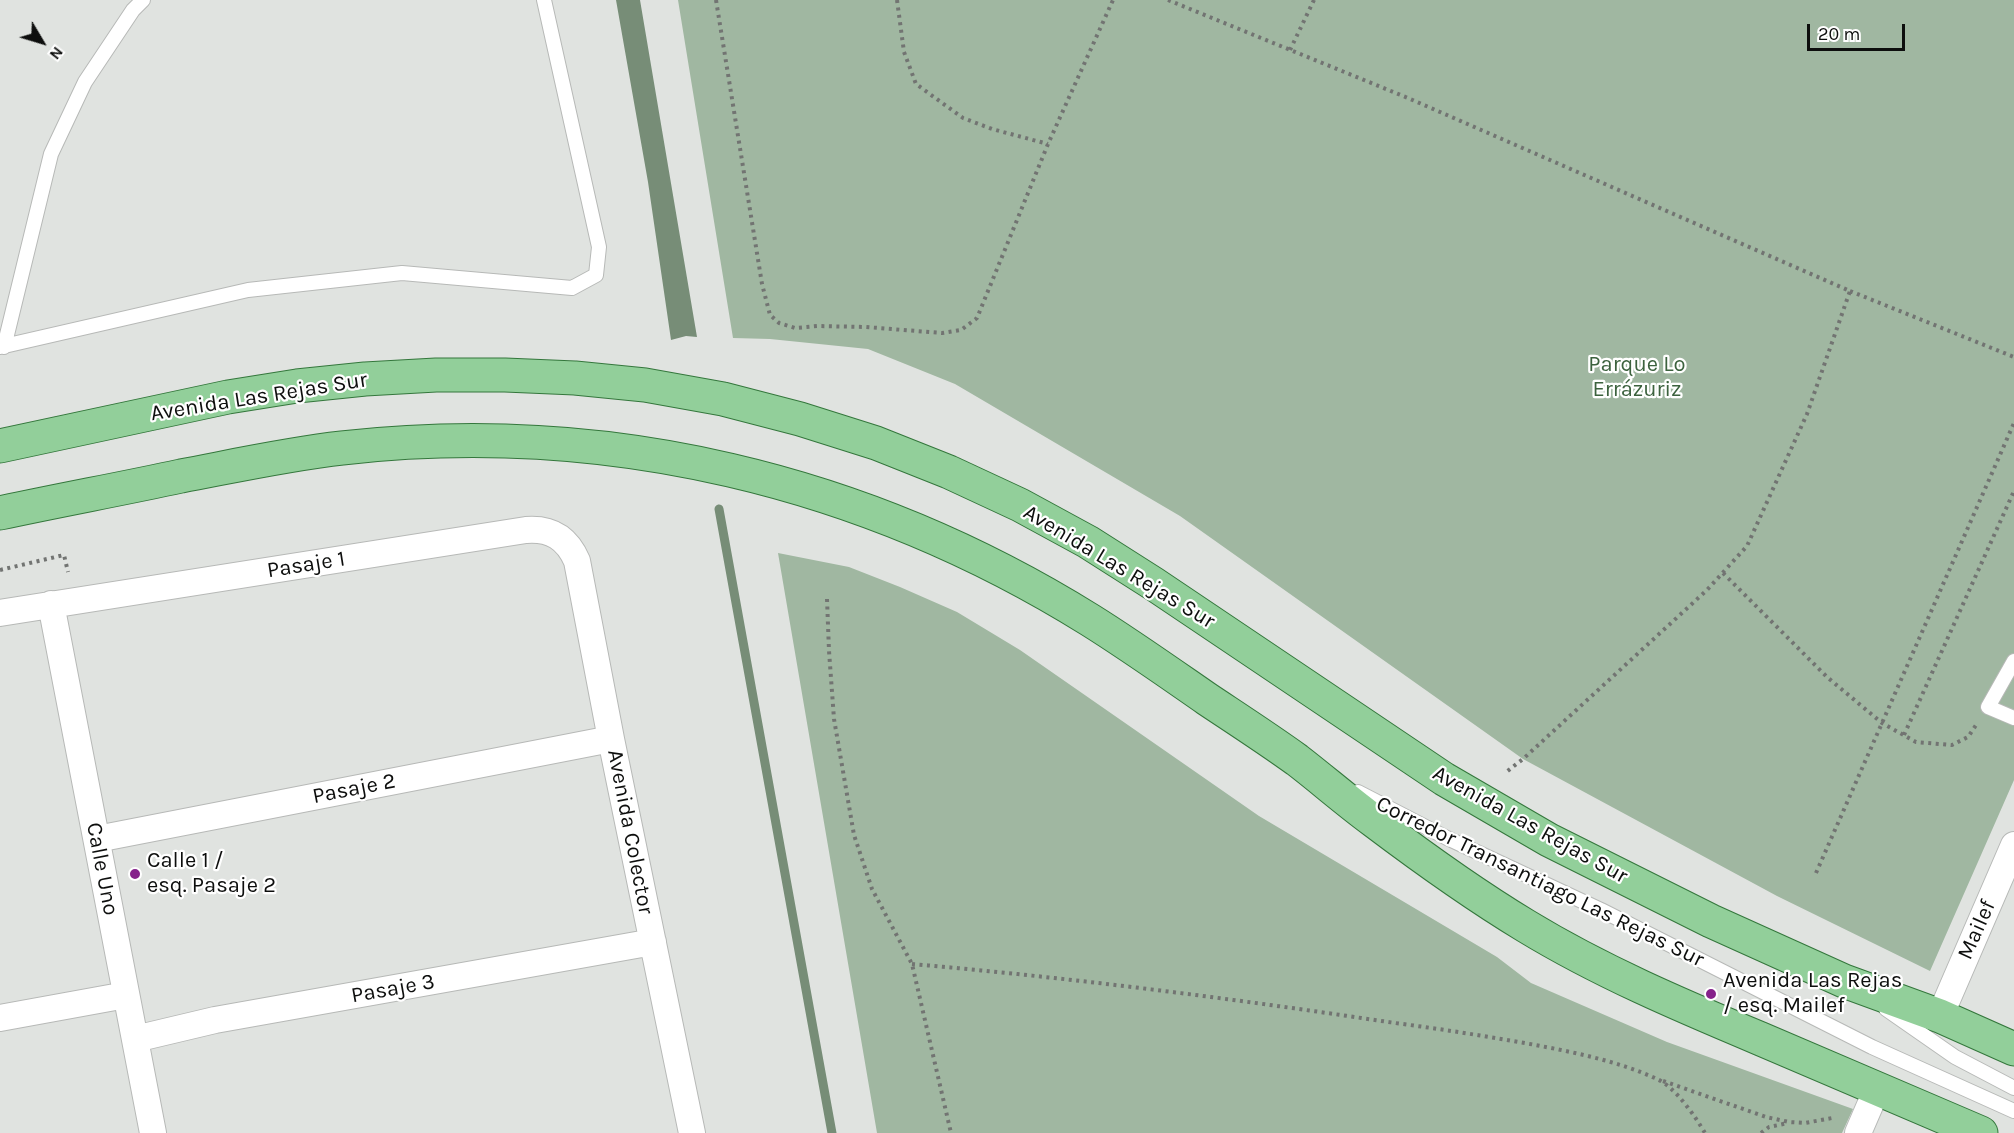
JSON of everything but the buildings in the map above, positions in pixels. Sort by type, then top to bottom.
[{"type":"main road","name":"Avenida Las Rejas Sur","points":[[0,446],[262,392],[365,379],[436,375],[575,378],[645,385],[723,399],[800,419],[876,443],[950,472],[1029,510],[1088,542],[1315,692],[1378,737],[1496,810],[1644,889],[1844,981],[1940,1016],[2014,1049]]},
{"type":"main road","points":[[0,513],[277,457],[404,442],[468,440],[595,446],[658,454],[723,467],[789,484],[919,530],[1045,592],[1094,622],[1295,759],[1422,857],[1479,897],[1539,934],[1633,984],[1981,1133]]},
{"type":"street","name":"Pasaje 1","points":[[0,613],[526,530],[549,531],[559,536]]},
{"type":"street","name":"Avenida Colector","points":[[559,536],[567,543],[577,561],[692,1133]]},
{"type":"street","name":"Calle Uno","points":[[51,604],[153,1133]]},
{"type":"street","name":"Pasaje 2","points":[[97,839],[611,739]]},
{"type":"street","name":"Mailef","points":[[1940,1016],[2014,845]]},
{"type":"street","name":"Pasaje 3","points":[[135,1039],[215,1020],[653,942]]},
{"type":"street","points":[[0,1018],[126,995]]},
{"type":"street","points":[[1860,1127],[1877,1089]]},
{"type":"lane","points":[[143,0],[133,10],[84,82],[51,154],[2,347],[248,290],[402,273],[572,288],[596,274],[599,247],[544,0]]},
{"type":"lane","points":[[2014,661],[1988,707],[2014,718]]},
{"type":"lane","name":"Corredor Transantiago Las Rejas Sur","points":[[1295,759],[1447,838],[1601,910],[1872,1047],[2014,1111]]},
{"type":"lane","points":[[1844,981],[1955,1057],[2014,1088]]},
{"type":"path","points":[[717,0],[762,284],[770,315],[779,323],[795,328],[866,327],[942,333],[961,330],[977,318],[1048,144],[1113,0]]},
{"type":"path","points":[[897,0],[903,52],[916,84],[963,118],[992,129],[1048,144]]},
{"type":"path","points":[[1168,0],[1408,98],[1850,291],[2014,357]]},
{"type":"path","points":[[1290,50],[1314,0]]},
{"type":"path","points":[[1505,773],[1707,590],[1747,546],[1807,414],[1850,291]]},
{"type":"path","points":[[1816,873],[2014,423]]},
{"type":"path","points":[[1904,735],[2014,491]]},
{"type":"path","points":[[0,570],[64,555]]},
{"type":"path","points":[[1723,573],[1827,676],[1882,723],[1916,742],[1952,745],[1968,737],[1988,707]]},
{"type":"path","points":[[827,599],[834,719],[854,835],[872,889],[912,964],[951,1133]]},
{"type":"path","points":[[912,964],[1028,974],[1471,1034],[1562,1050],[1601,1060],[1766,1117],[1805,1123],[1832,1118],[1849,1118],[1860,1127]]},
{"type":"path","points":[[1660,1080],[1692,1112],[1704,1133]]},
{"type":"path","points":[[1761,1133],[1769,1127],[1789,1122]]},
{"type":"green space","name":"Parque Lo Errázuriz","points":[[678,0],[2014,0],[2014,780],[1930,971],[1777,896],[1523,759],[1180,516],[955,384],[868,349],[770,339],[733,338]]},
{"type":"green space","points":[[778,553],[849,567],[957,612],[1020,650],[1259,816],[1497,957],[1531,983],[1667,1042],[1853,1109],[1842,1133],[877,1133]]},
{"type":"shaded area","points":[[616,0],[640,0],[697,337],[686,336],[671,340],[648,182]]},
{"type":"waterway","points":[[719,509],[832,1133]]},
{"type":"place","name":"Calle 1 / esq. Pasaje 2","points":[[135,874]]},
{"type":"place","name":"Avenida Las Rejas / esq. Mailef","points":[[1711,994]]}]
